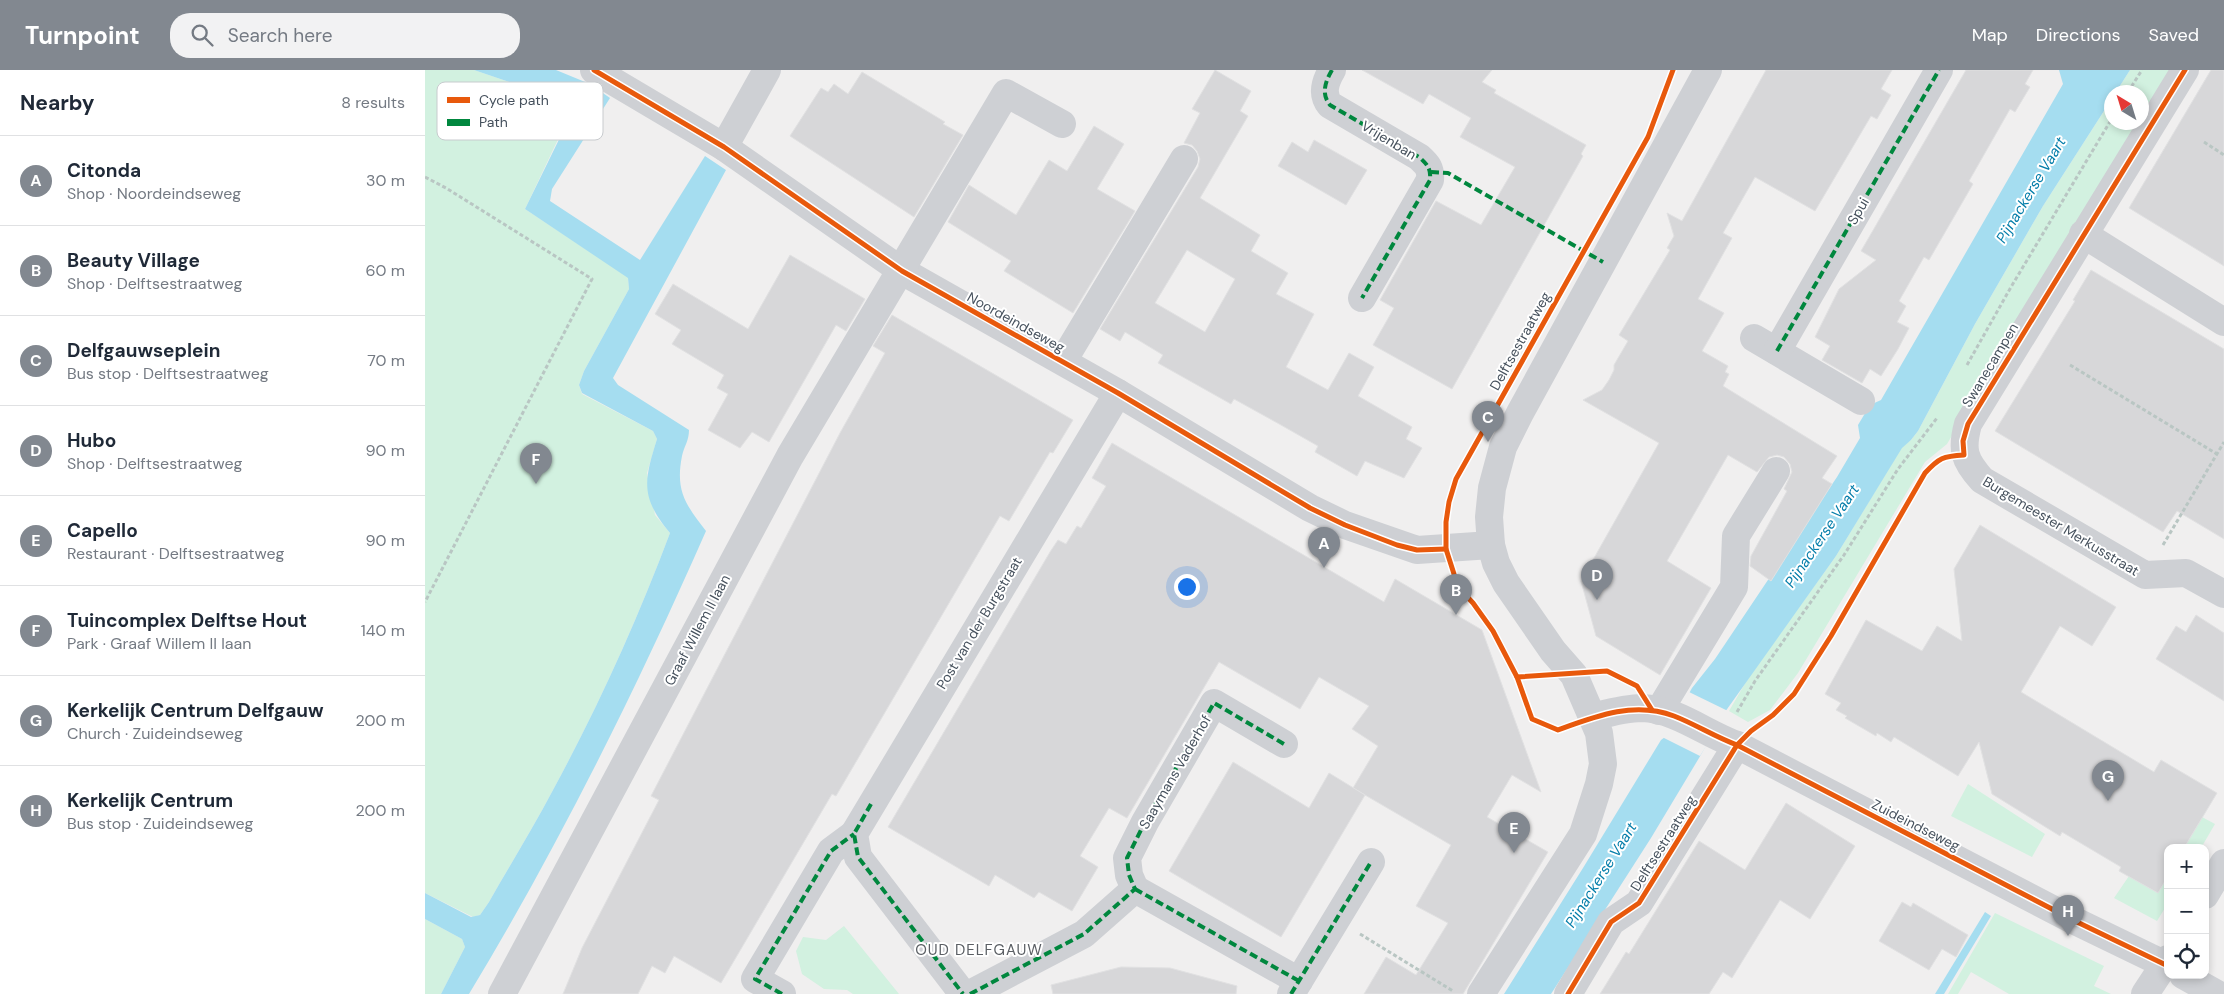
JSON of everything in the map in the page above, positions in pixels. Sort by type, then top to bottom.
[{"type":"street","name":"Noordeindseweg","points":[[594,70],[724,147],[902,271],[1063,361],[1310,508],[1345,526],[1417,550],[1491,545]]},
{"type":"street","points":[[724,147],[767,70]]},
{"type":"street","name":"Vrijenban","points":[[1332,70],[1326,80],[1324,91],[1330,106],[1419,157],[1428,165],[1431,172],[1430,180],[1362,298]]},
{"type":"street","points":[[1481,994],[1583,834],[1599,784],[1603,764],[1599,733],[1574,675],[1553,651],[1505,583],[1496,563],[1491,545],[1489,517],[1492,488],[1503,447],[1707,70]]},
{"type":"street","name":"Spui","points":[[1777,351],[1939,70]]},
{"type":"street","name":"Swanecampen","points":[[1965,455],[1963,440],[1968,424],[2185,70]]},
{"type":"street","name":"Graaf Willem II laan","points":[[502,994],[789,456],[902,271],[1006,93],[1062,124]]},
{"type":"street","points":[[1063,361],[1184,159]]},
{"type":"street","points":[[2083,234],[2224,322]]},
{"type":"street","points":[[1754,338],[1861,401]]},
{"type":"street","name":"Post van der Burgstraat","points":[[856,846],[1118,393]]},
{"type":"street","name":"Burgemeester Merkusstraat","points":[[1965,455],[1972,469],[1981,480],[2145,576],[2186,573],[2224,594]]},
{"type":"street","points":[[1667,714],[1734,587],[1736,536],[1776,471]]},
{"type":"street","name":"Saaymans Vaderhof","points":[[1135,889],[1129,875],[1127,858],[1145,822],[1214,703],[1284,744]]},
{"type":"street","name":"Zuideindseweg","points":[[1592,717],[1644,708],[1667,714],[1723,740],[2075,921],[2164,963]]},
{"type":"street","name":"Delftsestraatweg","points":[[1567,994],[1611,922],[1639,903],[1723,740]]},
{"type":"street","points":[[782,994],[755,979],[831,851],[856,846],[963,994]]},
{"type":"street","points":[[970,994],[1084,934],[1135,889],[1295,987],[1371,862]]},
{"type":"street","points":[[2209,889],[2224,863]]},
{"type":"street","points":[[2145,994],[2164,974]]},
{"type":"street","name":"Zuideindseweg","points":[[2192,979],[2217,994]]},
{"type":"path","points":[[2132,85],[2142,70]]},
{"type":"path","points":[[1965,368],[2105,130]]},
{"type":"path","points":[[2204,142],[2224,154]]},
{"type":"path","points":[[425,177],[446,188],[592,279],[425,602]]},
{"type":"path","points":[[2070,365],[2217,454]]},
{"type":"path","points":[[1723,740],[1755,681],[1844,555],[1898,469],[1938,417]]},
{"type":"path","points":[[2145,576],[2224,442]]},
{"type":"path","points":[[1336,920],[1459,994]]},
{"type":"green space","points":[[425,70],[474,70],[510,82],[437,82],[437,140],[558,140],[525,209],[628,277],[629,289],[584,371],[579,385],[582,394],[653,431],[657,439],[647,473],[655,515],[670,533],[644,599],[586,727],[538,818],[489,902],[480,915],[473,917],[425,893]]},
{"type":"green space","points":[[2130,70],[2172,70],[2149,108],[2149,85],[2120,85]]},
{"type":"green space","points":[[2104,111],[2104,130],[2136,130],[1947,444],[1925,462],[1798,673],[1770,710],[1748,722],[1729,711],[1747,680],[1836,556],[1902,447],[1918,431],[1975,324],[2043,206]]},
{"type":"green space","points":[[1968,784],[2045,834],[2032,857],[1951,816]]},
{"type":"green space","points":[[2202,817],[2215,824],[2203,844],[2186,844]]},
{"type":"green space","points":[[2129,876],[2158,893],[2164,883],[2164,910],[2157,921],[2114,898]]},
{"type":"green space","points":[[1995,913],[2104,966],[2094,986],[2111,994],[2009,994],[1971,972],[1958,994],[1948,994]]},
{"type":"green space","points":[[425,919],[462,939],[465,947],[441,994],[425,994]]},
{"type":"green space","points":[[844,926],[899,994],[853,994],[847,990],[824,989],[802,974],[796,951],[803,937],[826,940]]},
{"type":"water","points":[[474,70],[556,70],[585,82],[510,82]]},
{"type":"water","name":"Pijnackerse Vaart","points":[[2059,70],[2130,70],[2120,85],[2104,85],[2104,111],[2043,206],[1975,324],[1918,431],[1902,448],[1836,556],[1725,712],[1651,838],[1551,994],[1504,994],[1661,740],[1665,737],[1692,688],[1715,659],[1837,477],[1860,438],[1858,425],[1870,405],[1881,400],[2063,84]]},
{"type":"water","points":[[603,93],[610,98],[603,109]]},
{"type":"water","points":[[559,140],[583,140],[552,189],[550,201],[640,260],[705,156],[726,170],[613,378],[618,385],[689,430],[680,468],[681,488],[688,505],[706,531],[652,649],[595,766],[502,938],[469,994],[441,994],[465,947],[462,939],[425,919],[425,893],[471,917],[480,915],[489,902],[570,759],[586,727],[644,599],[670,533],[653,509],[647,488],[649,466],[657,439],[653,431],[582,393],[579,385],[584,371],[629,289],[628,278],[525,209]]},
{"type":"water","points":[[1985,912],[1991,916],[1944,994],[1935,994]]},
{"type":"pier","points":[[1689,692],[1728,711],[1700,756],[1662,737]]},
{"type":"building","points":[[1215,70],[1251,91],[1240,111],[1248,116],[1200,198],[1260,235],[1251,251],[1288,273],[1276,294],[1314,314],[1286,367],[1328,390],[1349,353],[1374,367],[1358,396],[1412,427],[1406,439],[1422,448],[1404,478],[1365,461],[1357,476],[1315,452],[1318,446],[1234,399],[1231,404],[1158,363],[1163,355],[1125,332],[1120,341],[1100,329],[1198,167],[1200,159],[1197,151],[1192,145],[1184,143],[1200,113],[1192,109]],"holes":[[[1187,250],[1235,279],[1205,332],[1155,303]]]},
{"type":"building","points":[[1362,70],[1492,70],[1482,82],[1496,90],[1494,93],[1586,145],[1581,154],[1583,156],[1452,389],[1373,345],[1394,308],[1380,300],[1436,201],[1481,225],[1515,167],[1460,137],[1471,118],[1429,94],[1423,104]]},
{"type":"building","points":[[1766,70],[1892,70],[1881,89],[1891,95],[1877,119],[1871,116],[1815,211],[1755,177],[1723,233],[1732,238],[1698,299],[1724,313],[1702,351],[1728,366],[1725,372],[1729,374],[1723,386],[1837,456],[1822,478],[1832,484],[1771,581],[1750,566],[1751,556],[1787,491],[1784,489],[1792,472],[1790,464],[1784,457],[1777,455],[1769,457],[1757,472],[1728,455],[1667,561],[1711,588],[1660,675],[1596,636],[1581,581],[1659,443],[1583,400],[1602,390],[1609,380],[1614,370],[1614,365],[1628,341],[1619,335],[1670,250],[1667,248],[1674,236],[1667,213],[1682,221]]},
{"type":"building","points":[[1966,70],[2033,70],[2025,84],[2030,87],[2015,112],[2010,109],[1969,181],[1973,184],[1929,260],[1924,257],[1899,301],[1906,306],[1897,322],[1909,328],[1898,349],[1881,376],[1870,369],[1862,383],[1822,360],[1830,346],[1815,337],[1839,289],[1876,260],[1861,251]]},
{"type":"building","points":[[2211,70],[2224,70],[2224,266],[2129,208]]},
{"type":"building","points":[[862,72],[945,122],[943,124],[963,135],[914,217],[790,136],[821,88],[828,92],[834,84],[848,94]]},
{"type":"building","points":[[1094,126],[1124,144],[1097,189],[1135,211],[1073,313],[1004,271],[1011,261],[948,222],[969,185],[1016,215],[1049,160],[1067,171]]},
{"type":"building","points":[[1314,140],[1367,170],[1346,205],[1278,166],[1292,142],[1308,152]]},
{"type":"building","points":[[790,255],[865,299],[846,331],[836,325],[769,442],[752,432],[740,448],[708,430],[728,394],[717,388],[724,375],[672,344],[681,330],[655,314],[673,284],[748,329]]},
{"type":"building","points":[[2091,270],[2224,349],[2224,539],[2177,511],[2163,532],[1995,431],[2075,301],[2073,300]]},
{"type":"building","points":[[892,315],[1073,420],[1053,453],[1050,452],[1009,521],[1000,516],[836,796],[832,794],[721,983],[674,956],[665,973],[652,966],[638,994],[563,994],[582,948],[659,800],[651,796],[840,433],[885,353],[873,346]]},
{"type":"building","points":[[1112,443],[1384,602],[1395,579],[1482,630],[1541,792],[1512,775],[1487,817],[1548,852],[1463,994],[1364,994],[1386,957],[1416,975],[1448,923],[1416,906],[1451,845],[1353,788],[1378,746],[1352,729],[1369,706],[1319,677],[1300,709],[1219,662],[1127,818],[1109,808],[1080,856],[1098,867],[1072,911],[1039,892],[1034,898],[995,875],[989,886],[888,827],[1050,552],[1058,540],[1066,544],[1077,526],[1081,528],[1106,486],[1092,478]]},
{"type":"building","points":[[1980,525],[2116,607],[2092,646],[2060,626],[2021,692],[2154,772],[2161,760],[2217,793],[2186,844],[2164,844],[2164,883],[2158,893],[2119,871],[2121,867],[2062,832],[2060,836],[1992,794],[1979,742],[1958,776],[1894,737],[1891,742],[1877,733],[1876,736],[1845,718],[1847,716],[1836,710],[1841,703],[1825,694],[1866,620],[1922,651],[1937,626],[1962,641],[1954,569]]},
{"type":"building","points":[[2196,615],[2224,633],[2224,701],[2156,659],[2176,626],[2186,632]]},
{"type":"building","points":[[1233,762],[1309,808],[1329,773],[1365,795],[1281,937],[1169,871]]},
{"type":"building","points":[[1786,803],[1855,846],[1810,919],[1780,900],[1732,978],[1723,972],[1709,994],[1600,994],[1626,952],[1629,954],[1699,841],[1745,870]]},
{"type":"building","points":[[1902,902],[1911,907],[1913,903],[1968,935],[1956,957],[1942,949],[1929,970],[1879,941]]},
{"type":"building","points":[[1121,967],[1170,968],[1237,986],[1236,994],[1053,994],[1051,985]]},
{"type":"marked path","points":[[1332,70],[1325,88],[1327,101],[1330,105],[1419,157],[1427,165],[1430,173],[1430,180],[1362,298]]},
{"type":"marked path","points":[[1777,351],[1939,70]]},
{"type":"marked path","points":[[1431,172],[1448,173],[1603,262]]},
{"type":"marked path","points":[[970,994],[1084,934],[1135,889],[1129,875],[1127,858],[1145,822],[1214,703],[1284,744]]},
{"type":"marked path","points":[[871,804],[854,834],[858,857],[963,994]]},
{"type":"marked path","points":[[782,994],[755,979],[831,851],[854,834]]},
{"type":"marked path","points":[[1291,994],[1371,862]]},
{"type":"marked path","points":[[1135,889],[1299,981]]},
{"type":"cycle path","points":[[594,70],[724,147],[902,271],[1118,393],[1310,508],[1345,525],[1397,545],[1417,550],[1446,549]]},
{"type":"cycle path","points":[[1673,70],[1648,137],[1456,479],[1449,502],[1446,522],[1446,549],[1459,588],[1473,603],[1493,631],[1517,677],[1532,719],[1558,730],[1601,715],[1630,710],[1659,712],[1674,716],[1737,745],[2075,921],[2164,964]]},
{"type":"cycle path","points":[[1568,994],[1611,922],[1639,903],[1737,745],[1751,731],[1773,715],[1794,694],[1831,636],[1925,473],[1942,459],[1964,455],[1963,441],[1968,424],[2185,70]]},
{"type":"cycle path","points":[[1517,677],[1607,671],[1637,686],[1652,710]]},
{"type":"place","name":"Delfgauwseplein","points":[[1488,442]]},
{"type":"place","name":"Tuincomplex Delftse Hout","points":[[536,484]]},
{"type":"place","name":"Citonda","points":[[1324,568]]},
{"type":"place","name":"Hubo","points":[[1597,600]]},
{"type":"place","name":"Beauty Village","points":[[1456,615]]},
{"type":"place","name":"Kerkelijk Centrum Delfgauw","points":[[2108,801]]},
{"type":"place","name":"Capello","points":[[1514,853]]},
{"type":"place","name":"Kerkelijk Centrum","points":[[2068,936]]},
{"type":"district","name":"OUD DELFGAUW","points":[[979,950]]}]
